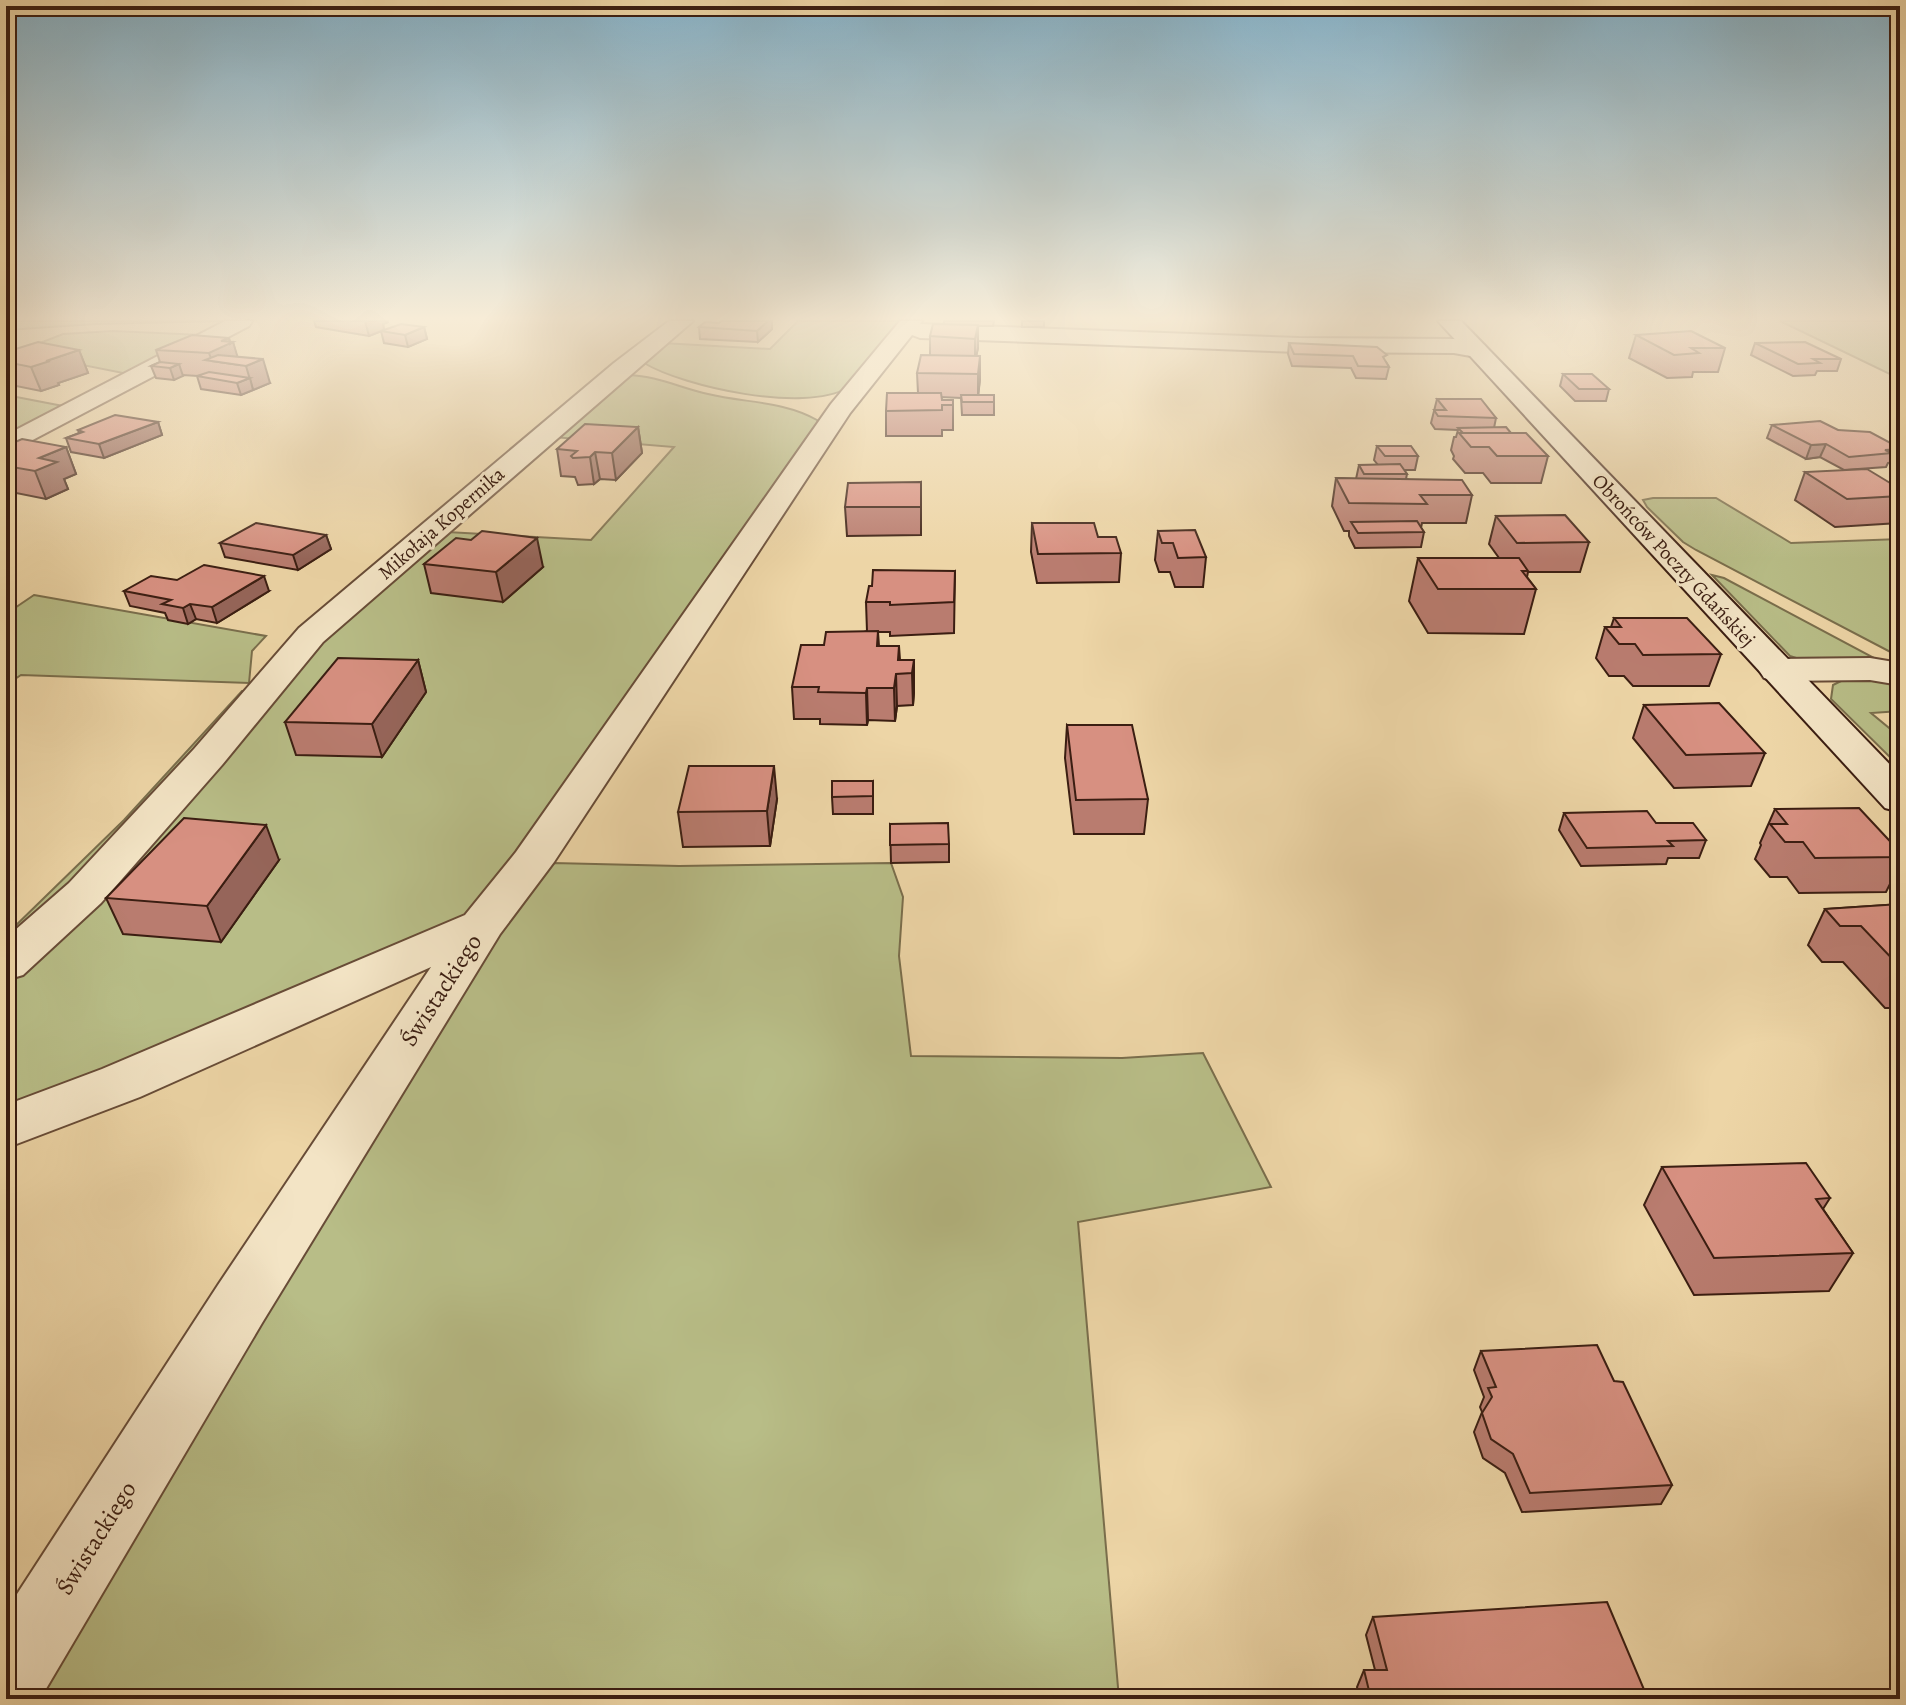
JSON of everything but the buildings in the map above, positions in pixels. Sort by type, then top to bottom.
[{"type":"street","points":[[6,446],[91,401]]},
{"type":"street","name":"Mikołaja Kopernika","points":[[6,964],[85,893],[208,757],[311,635],[584,401]]},
{"type":"street","name":"Świstackiego","points":[[6,1682],[240,1304],[482,926],[532,862],[847,401]]},
{"type":"street","name":"Obrońców Poczty Gdańskiej","points":[[1524,401],[1900,799]]},
{"type":"street","points":[[1777,670],[1870,669],[1900,674]]},
{"type":"street","points":[[6,1127],[121,1083],[482,926]]},
{"type":"green space","points":[[6,401],[35,401],[63,406],[6,438]]},
{"type":"green space","points":[[598,401],[747,401],[791,409],[817,420],[821,427],[488,895],[442,935],[6,1118],[6,978],[326,635],[447,532],[591,540],[674,447],[553,437]]},
{"type":"green space","points":[[1716,498],[1791,543],[1900,539],[1900,657],[1683,542],[1643,500]]},
{"type":"green space","points":[[1712,575],[1724,578],[1876,659],[1815,664],[1790,656]]},
{"type":"green space","points":[[34,595],[266,636],[252,651],[249,683],[21,675],[6,685],[6,614]]},
{"type":"green space","points":[[1849,677],[1900,681],[1900,711],[1871,713],[1900,737],[1900,767],[1831,699],[1833,685]]},
{"type":"green space","points":[[242,691],[253,691],[6,954],[6,935],[124,820]]},
{"type":"green space","points":[[553,863],[679,866],[891,863],[903,897],[899,956],[911,1056],[1122,1058],[1203,1053],[1271,1187],[1078,1222],[1119,1699],[19,1699],[444,988]]}]
